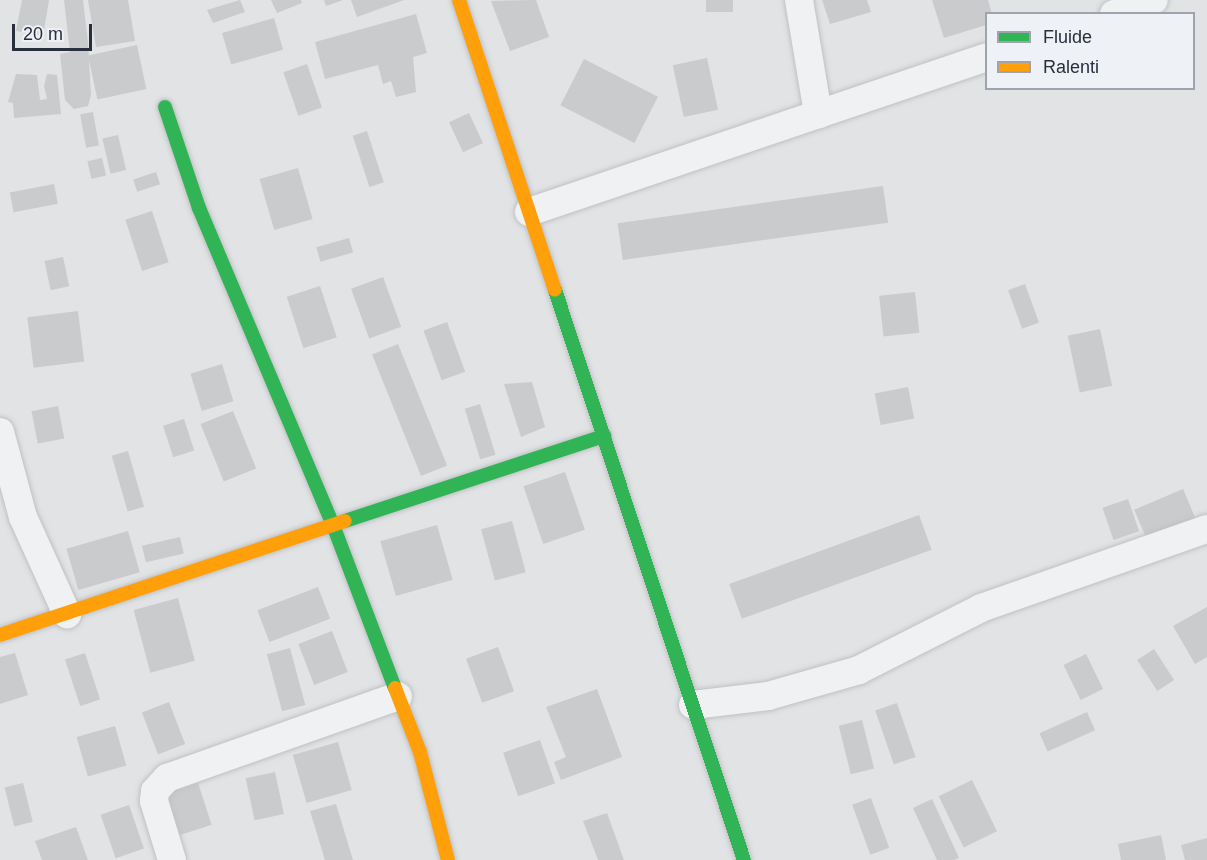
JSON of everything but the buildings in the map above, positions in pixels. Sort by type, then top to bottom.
[{"type":"street","points":[[459,0],[744,860]]},
{"type":"street","points":[[799,0],[818,114]]},
{"type":"street","points":[[1120,12],[1154,0]]},
{"type":"street","points":[[529,212],[985,58]]},
{"type":"street","points":[[165,107],[199,208],[333,525],[420,752],[448,860]]},
{"type":"street","points":[[0,432],[22,517],[67,614]]},
{"type":"street","points":[[0,635],[603,436]]},
{"type":"street","points":[[693,705],[768,696],[859,670],[981,608],[1207,529]]},
{"type":"street","points":[[172,860],[154,801],[155,791],[167,778],[398,696]]},
{"type":"traffic: fast","points":[[165,107],[199,208],[333,525],[395,688]]},
{"type":"traffic: fast","points":[[555,290],[744,860]]},
{"type":"traffic: fast","points":[[345,521],[604,436]]},
{"type":"traffic: slow","points":[[459,0],[555,290]]},
{"type":"traffic: slow","points":[[0,635],[345,521]]},
{"type":"traffic: slow","points":[[395,688],[420,752],[448,860]]}]
